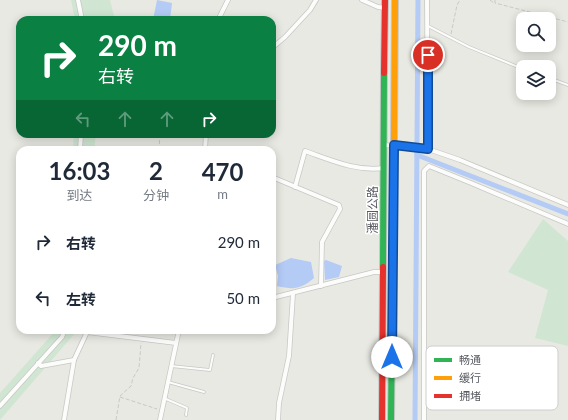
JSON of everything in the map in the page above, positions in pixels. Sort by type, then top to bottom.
[{"type":"main road","name":"潘圆公路","points":[[382,420],[385,0]]},
{"type":"main road","name":"潘圆公路","points":[[391,420],[395,0]]},
{"type":"street","points":[[78,0],[81,16]]},
{"type":"street","points":[[220,16],[228,0]]},
{"type":"street","points":[[276,45],[310,10],[316,0]]},
{"type":"street","points":[[362,0],[378,7],[385,8]]},
{"type":"street","points":[[427,0],[428,149]]},
{"type":"street","points":[[384,145],[428,149],[460,160],[568,205]]},
{"type":"street","points":[[295,187],[305,151],[357,168],[371,170],[384,168]]},
{"type":"street","points":[[424,420],[424,171],[429,166],[471,182],[568,224]]},
{"type":"street","points":[[276,179],[339,205],[340,209],[322,242],[321,286]]},
{"type":"street","points":[[276,297],[374,272],[384,272]]},
{"type":"street","points":[[278,420],[279,403],[289,356],[292,294]]},
{"type":"street","points":[[0,406],[63,334]]},
{"type":"street","points":[[64,420],[74,360],[86,334]]},
{"type":"street","points":[[102,334],[176,344]]},
{"type":"street","points":[[160,420],[178,334]]},
{"type":"street","points":[[38,363],[41,366],[74,360]]},
{"type":"lane","points":[[427,26],[516,66]]},
{"type":"lane","points":[[556,81],[568,85]]},
{"type":"lane","points":[[171,366],[210,370],[213,355]]},
{"type":"lane","points":[[168,382],[204,392]]},
{"type":"lane","points":[[165,399],[187,408],[186,415]]},
{"type":"path","points":[[450,37],[457,5],[460,0]]},
{"type":"path","points":[[490,0],[495,3],[568,22]]},
{"type":"path","points":[[116,420],[120,396],[131,386],[133,378],[139,368],[141,339]]},
{"type":"path","points":[[120,396],[162,410]]},
{"type":"green space","points":[[71,0],[110,0],[114,16],[74,16]]},
{"type":"green space","points":[[74,138],[96,138],[94,146],[73,146]]},
{"type":"green space","points":[[543,219],[568,241],[568,346],[535,338],[548,290],[508,272]]},
{"type":"green space","points":[[52,334],[74,334],[0,420],[0,393]]},
{"type":"water","points":[[157,0],[172,3],[170,16],[154,16]]},
{"type":"water","points":[[291,258],[311,262],[314,278],[297,288],[277,286],[278,276],[276,265]]},
{"type":"water","points":[[326,260],[342,266],[339,277],[325,280],[324,261]]},
{"type":"waterway","points":[[415,420],[418,0]]},
{"type":"waterway","points":[[417,155],[568,214]]},
{"type":"traffic: fast","points":[[383,267],[384,73]]},
{"type":"traffic: fast","points":[[391,420],[394,141]]},
{"type":"traffic: slow","points":[[394,141],[395,0]]},
{"type":"traffic: jam","points":[[384,73],[385,0]]},
{"type":"traffic: jam","points":[[382,420],[383,267]]},
{"type":"route","points":[[392,357],[394,145],[428,149],[428,55]]}]
